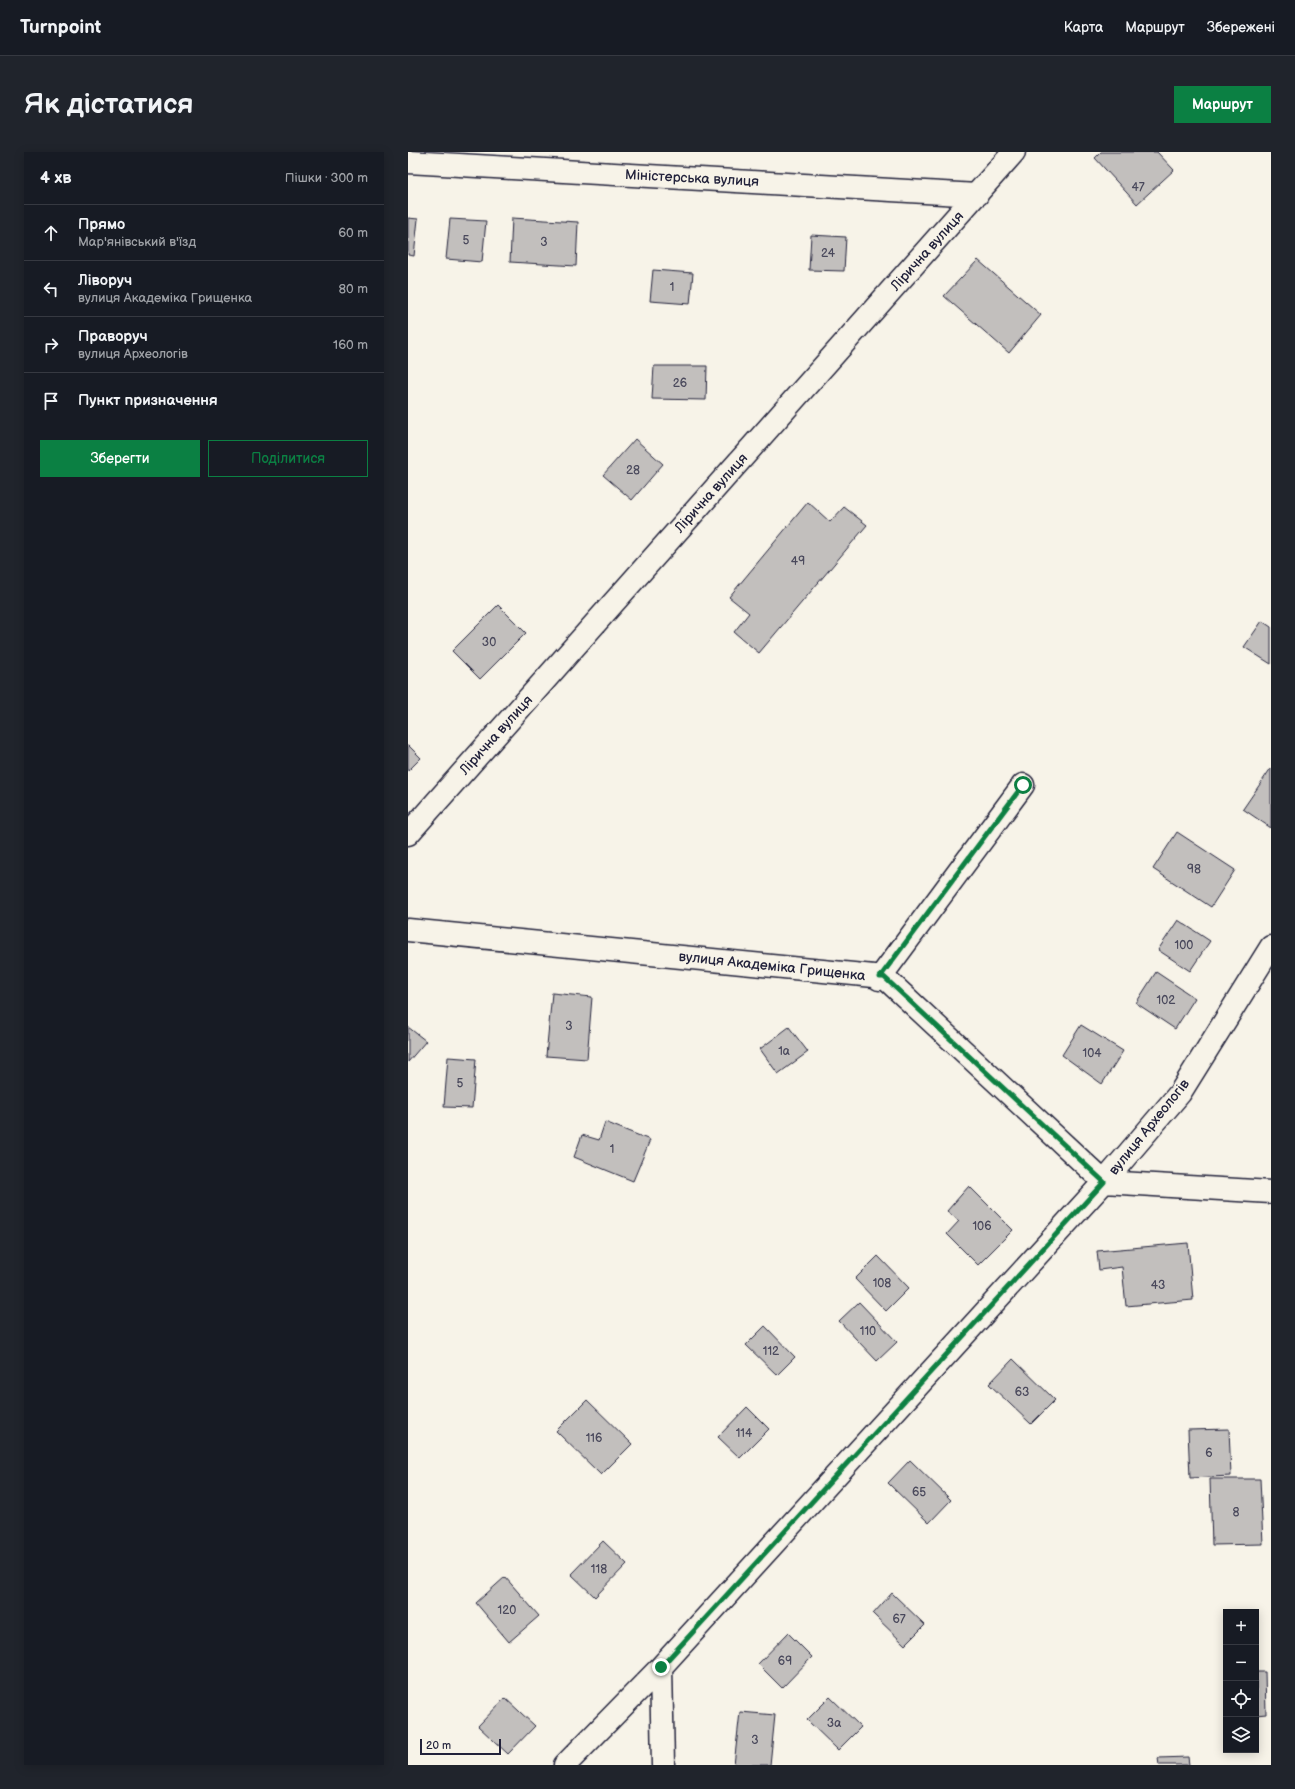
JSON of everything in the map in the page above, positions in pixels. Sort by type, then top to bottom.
[{"type":"street","name":"Лірична вулиця","points":[[408,834],[1014,152]]},
{"type":"street","name":"Міністерська вулиця","points":[[409,159],[976,195]]},
{"type":"street","points":[[879,978],[1023,785]]},
{"type":"street","name":"вулиця Академіка Грищенка","points":[[408,930],[879,978],[884,977],[1104,1182]]},
{"type":"street","name":"вулиця Археологів","points":[[564,1765],[661,1667],[1104,1182],[1180,1094],[1271,947]]},
{"type":"street","points":[[1104,1182],[1271,1192]]},
{"type":"street","points":[[661,1667],[663,1765]]},
{"type":"building","points":[[1101,152],[1157,152],[1174,170],[1137,204],[1095,158]]},
{"type":"building","points":[[408,218],[418,219],[414,256],[408,255]]},
{"type":"building","points":[[512,218],[578,222],[576,266],[510,262]]},
{"type":"building","points":[[450,219],[486,221],[482,262],[446,259]]},
{"type":"building","points":[[811,235],[846,237],[844,271],[809,270]]},
{"type":"building","points":[[978,260],[1041,315],[1009,353],[944,296]]},
{"type":"building","points":[[653,270],[693,273],[690,304],[650,301]]},
{"type":"building","points":[[654,366],[707,366],[706,400],[652,399]]},
{"type":"building","points":[[635,439],[663,464],[632,500],[603,475]]},
{"type":"building","points":[[808,502],[830,522],[844,507],[867,525],[759,653],[734,632],[749,613],[729,597]]},
{"type":"building","points":[[498,605],[526,633],[480,679],[452,651]]},
{"type":"building","points":[[1262,621],[1271,627],[1271,664],[1244,647]]},
{"type":"building","points":[[408,745],[421,758],[408,771]]},
{"type":"building","points":[[1271,768],[1271,828],[1243,809]]},
{"type":"building","points":[[1177,832],[1235,870],[1211,907],[1153,869]]},
{"type":"building","points":[[1178,920],[1210,941],[1190,971],[1158,950]]},
{"type":"building","points":[[1156,972],[1195,998],[1175,1029],[1136,1003]]},
{"type":"building","points":[[552,993],[592,997],[587,1059],[546,1056]]},
{"type":"building","points":[[1081,1025],[1123,1051],[1102,1084],[1062,1055]]},
{"type":"building","points":[[408,1027],[426,1041],[408,1062]]},
{"type":"building","points":[[789,1027],[808,1052],[778,1074],[760,1049]]},
{"type":"building","points":[[448,1057],[476,1059],[472,1108],[444,1107]]},
{"type":"building","points":[[605,1122],[650,1140],[633,1181],[574,1157],[582,1135],[599,1140]]},
{"type":"building","points":[[969,1186],[1013,1230],[978,1265],[947,1234],[959,1221],[947,1211]]},
{"type":"building","points":[[1188,1243],[1193,1300],[1126,1306],[1122,1267],[1099,1270],[1097,1251]]},
{"type":"building","points":[[878,1256],[909,1288],[886,1311],[855,1279]]},
{"type":"building","points":[[859,1302],[897,1342],[877,1361],[839,1321]]},
{"type":"building","points":[[765,1326],[795,1357],[777,1375],[746,1345]]},
{"type":"building","points":[[1013,1359],[1055,1400],[1031,1424],[989,1384]]},
{"type":"building","points":[[587,1400],[632,1444],[601,1475],[556,1431]]},
{"type":"building","points":[[747,1407],[769,1429],[740,1458],[718,1437]]},
{"type":"building","points":[[1229,1429],[1231,1476],[1190,1478],[1188,1430]]},
{"type":"building","points":[[910,1460],[951,1500],[929,1523],[888,1483]]},
{"type":"building","points":[[1210,1479],[1260,1479],[1263,1544],[1212,1545]]},
{"type":"building","points":[[603,1541],[627,1564],[595,1597],[571,1574]]},
{"type":"building","points":[[505,1577],[539,1616],[509,1642],[476,1603]]},
{"type":"building","points":[[892,1593],[925,1625],[905,1645],[873,1614]]},
{"type":"building","points":[[788,1633],[812,1657],[782,1688],[758,1664]]},
{"type":"building","points":[[1259,1672],[1265,1672],[1266,1714],[1259,1715]]},
{"type":"building","points":[[830,1697],[861,1727],[838,1750],[807,1720]]},
{"type":"building","points":[[505,1698],[535,1726],[508,1754],[478,1726]]},
{"type":"building","points":[[740,1712],[775,1715],[770,1765],[734,1765]]},
{"type":"building","points":[[1188,1757],[1189,1765],[1159,1765],[1158,1758]]},
{"type":"route","points":[[661,1667],[1104,1182],[884,977],[880,977],[1023,785]]}]
